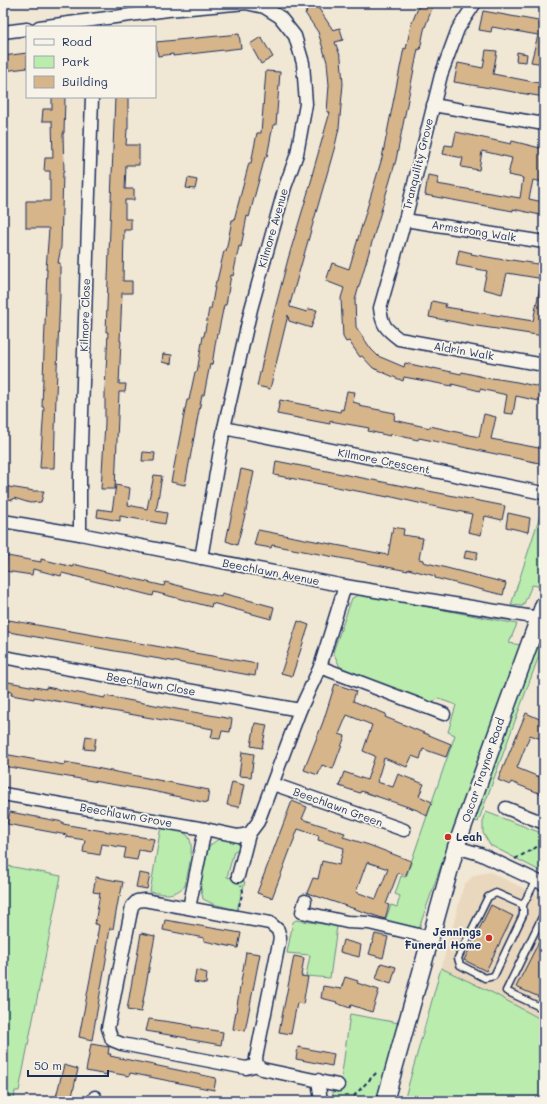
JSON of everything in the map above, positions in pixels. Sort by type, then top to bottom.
[{"type":"main road","name":"Oscar Traynor Road","points":[[385,1101],[456,847],[542,611]]},
{"type":"street","name":"Kilmore Avenue","points":[[53,26],[94,23],[168,6],[246,3],[264,7],[280,17],[295,36],[303,63],[306,104],[297,154],[285,187],[251,308],[224,428],[201,558]]},
{"type":"street","name":"Tranquility Grove","points":[[386,330],[381,321],[380,308],[405,220],[441,75],[458,29],[476,3]]},
{"type":"street","points":[[3,32],[26,29]]},
{"type":"street","name":"Kilmore Close","points":[[80,534],[80,470],[92,98]]},
{"type":"street","points":[[433,105],[544,124]]},
{"type":"street","name":"Armstrong Walk","points":[[405,220],[544,242]]},
{"type":"street","name":"Aldrin Walk","points":[[386,330],[399,339],[544,365]]},
{"type":"street","name":"Kilmore Crescent","points":[[224,428],[543,493]]},
{"type":"street","name":"Beechlawn Avenue","points":[[3,521],[80,534],[345,586],[542,611]]},
{"type":"street","points":[[238,876],[249,834],[258,822],[300,710],[320,667],[345,586]]},
{"type":"street","name":"Beechlawn Close","points":[[3,658],[300,710]]},
{"type":"street","points":[[320,667],[444,714]]},
{"type":"street","name":"Beechlawn Green","points":[[273,784],[404,830]]},
{"type":"street","name":"Beechlawn Grove","points":[[3,794],[238,836],[249,834]]},
{"type":"street","points":[[506,808],[544,823]]},
{"type":"street","points":[[188,908],[205,829]]},
{"type":"street","points":[[456,847],[480,854],[540,882]]},
{"type":"street","points":[[257,1064],[246,1068],[122,1044],[112,1040],[108,1028],[132,906],[137,902],[144,900],[270,923],[278,930],[280,938],[256,1058],[257,1064],[262,1069],[338,1084]]},
{"type":"street","points":[[305,901],[302,912],[347,922],[369,923],[431,938]]},
{"type":"street","points":[[318,1080],[321,1101]]},
{"type":"lane","points":[[523,905],[496,893],[488,897],[458,958],[460,965],[485,978],[494,976],[523,915],[523,905],[540,882]]},
{"type":"lane","points":[[540,1007],[506,991],[543,915]]},
{"type":"path","points":[[511,868],[515,859],[544,843]]},
{"type":"path","points":[[236,917],[244,891],[238,876]]},
{"type":"path","points":[[349,1101],[377,1072]]},
{"type":"shaded area","points":[[490,872],[544,898],[544,1101],[405,1101],[464,885],[474,875]]},
{"type":"green space","points":[[543,506],[543,587],[532,585],[523,606],[511,605]]},
{"type":"green space","points":[[361,594],[517,624],[509,643],[521,645],[419,928],[385,921],[391,905],[397,907],[400,896],[395,894],[401,876],[406,877],[455,735],[448,732],[456,705],[439,699],[428,703],[340,667],[333,652],[352,598]]},
{"type":"green space","points":[[544,624],[544,642],[478,822],[472,820]]},
{"type":"green space","points":[[486,812],[544,834],[544,873],[490,845],[483,833],[483,822]]},
{"type":"green space","points":[[161,826],[175,829],[188,836],[191,846],[185,886],[176,892],[169,894],[150,892]]},
{"type":"green space","points":[[225,839],[241,844],[240,849],[234,851],[227,877],[245,882],[237,910],[213,904],[203,899],[200,884],[209,846],[217,840]]},
{"type":"green space","points":[[3,865],[61,876],[19,1091],[15,1091],[14,1101],[3,1101]]},
{"type":"green space","points":[[296,920],[337,926],[330,978],[306,976],[310,955],[287,953],[293,922]]},
{"type":"green space","points":[[441,968],[493,993],[544,1021],[544,1101],[404,1101]]},
{"type":"green space","points":[[350,1014],[399,1023],[376,1101],[333,1101],[333,1089],[340,1088]]},
{"type":"building","points":[[296,3],[315,3],[333,30],[340,28],[343,40],[335,42],[341,58],[343,84],[339,128],[335,146],[290,304],[290,307],[307,312],[308,309],[317,310],[311,328],[289,321],[288,315],[270,389],[257,386],[288,259],[330,112],[327,112],[329,85],[327,62],[318,32],[305,13],[307,12]]},
{"type":"building","points":[[420,3],[434,3],[424,30],[420,50],[418,49],[396,160],[355,300],[356,327],[371,349],[378,356],[404,367],[405,363],[461,374],[462,372],[544,388],[544,402],[516,396],[513,414],[504,413],[507,395],[480,389],[480,391],[452,384],[452,386],[404,377],[403,381],[373,368],[362,356],[360,357],[349,341],[346,342],[343,337],[341,298],[344,288],[326,281],[332,263],[349,269],[382,158],[404,48],[406,49],[411,25]]},
{"type":"building","points":[[483,11],[544,22],[544,64],[531,62],[538,35],[492,27],[491,32],[479,30]]},
{"type":"building","points":[[239,34],[241,48],[173,56],[173,54],[158,56],[156,42]]},
{"type":"building","points":[[261,37],[273,57],[261,64],[250,44]]},
{"type":"building","points":[[486,50],[497,51],[493,74],[544,84],[544,97],[454,82],[458,63],[483,68]]},
{"type":"building","points":[[517,52],[527,54],[526,62],[516,61]]},
{"type":"building","points":[[26,53],[26,68],[3,71],[3,56]]},
{"type":"building","points":[[266,71],[280,72],[276,125],[273,125],[267,157],[265,157],[249,217],[247,216],[241,247],[239,246],[233,276],[231,275],[226,305],[224,305],[218,334],[217,333],[212,365],[210,364],[204,395],[202,395],[185,485],[171,482],[187,400],[189,400],[195,372],[197,372],[209,309],[211,309],[216,281],[224,251],[226,251],[232,220],[234,220],[249,163],[251,163],[257,133],[261,133]]},
{"type":"building","points":[[52,98],[65,98],[61,247],[58,263],[60,263],[60,294],[54,468],[40,468],[44,407],[42,407],[46,269],[49,229],[26,228],[26,201],[50,201],[50,171],[44,171],[45,158],[53,158],[52,121],[42,121],[43,109],[52,109]]},
{"type":"building","points":[[115,98],[128,98],[128,129],[126,145],[139,145],[139,165],[126,165],[125,189],[134,189],[134,200],[125,200],[125,219],[131,219],[131,230],[124,230],[123,281],[132,281],[132,293],[122,293],[119,384],[126,384],[125,392],[119,392],[115,489],[101,489],[108,332],[106,332]]},
{"type":"building","points":[[456,132],[511,144],[512,141],[544,149],[544,182],[533,180],[529,199],[543,202],[540,215],[513,209],[513,211],[425,195],[428,175],[439,177],[437,184],[520,198],[523,178],[508,175],[512,158],[482,151],[479,170],[461,167],[463,158],[443,154],[445,145],[453,146]]},
{"type":"building","points":[[188,178],[197,180],[195,189],[186,188]]},
{"type":"building","points":[[459,250],[472,253],[471,254],[504,260],[544,265],[544,279],[507,273],[502,294],[483,289],[487,271],[456,265]]},
{"type":"building","points":[[540,287],[544,288],[544,336],[470,325],[429,317],[432,301],[446,304],[445,307],[533,321]]},
{"type":"building","points":[[163,354],[172,355],[171,364],[162,362]]},
{"type":"building","points":[[347,391],[355,392],[353,402],[360,404],[359,406],[395,413],[394,420],[479,437],[484,414],[496,417],[491,439],[544,449],[544,464],[419,438],[418,440],[391,434],[390,436],[368,431],[369,428],[330,421],[330,424],[277,414],[280,400],[340,412],[341,409],[343,410]]},
{"type":"building","points":[[143,452],[155,453],[154,461],[142,461]]},
{"type":"building","points":[[276,461],[505,506],[502,520],[485,516],[481,535],[468,532],[472,514],[388,496],[274,475]]},
{"type":"building","points":[[241,469],[254,472],[237,545],[226,541]]},
{"type":"building","points":[[154,475],[162,476],[156,511],[167,513],[165,524],[120,516],[120,521],[97,517],[98,509],[112,511],[116,485],[130,488],[128,505],[147,509]]},
{"type":"building","points":[[3,486],[34,491],[44,491],[41,502],[30,503],[14,498],[13,500],[3,498]]},
{"type":"building","points":[[508,513],[530,518],[528,532],[506,527]]},
{"type":"building","points":[[393,527],[404,529],[403,535],[423,538],[419,559],[423,560],[423,562],[506,583],[503,595],[435,578],[435,576],[408,569],[408,571],[272,545],[271,548],[254,545],[258,530],[388,555]]},
{"type":"building","points":[[466,550],[478,552],[476,560],[464,558]]},
{"type":"building","points":[[7,556],[41,562],[41,559],[73,567],[73,564],[164,586],[165,582],[221,597],[222,593],[274,607],[271,619],[212,603],[211,607],[154,592],[153,596],[62,573],[61,576],[33,569],[32,575],[5,571]]},
{"type":"building","points":[[3,619],[257,664],[255,676],[3,631]]},
{"type":"building","points":[[298,621],[309,625],[292,676],[281,673]]},
{"type":"building","points":[[3,681],[105,698],[105,696],[232,719],[230,732],[222,731],[220,739],[211,738],[213,729],[34,697],[34,699],[11,695],[12,692],[3,691]]},
{"type":"building","points":[[335,684],[356,691],[353,701],[386,714],[385,717],[451,744],[446,757],[423,749],[420,759],[412,756],[407,767],[384,758],[377,782],[393,787],[398,774],[424,784],[419,796],[432,802],[427,816],[417,810],[361,791],[360,793],[339,786],[344,772],[367,780],[375,756],[363,751],[372,725],[347,715],[339,734],[345,736],[333,769],[322,765],[318,775],[304,770],[323,722]]},
{"type":"building","points":[[526,713],[544,721],[544,740],[530,735],[517,768],[544,779],[544,795],[511,782],[510,785],[498,780]]},
{"type":"building","points":[[255,723],[267,725],[262,748],[251,746]]},
{"type":"building","points":[[86,736],[96,738],[94,750],[84,749]]},
{"type":"building","points":[[242,752],[254,754],[251,777],[239,776]]},
{"type":"building","points":[[4,754],[64,765],[65,762],[209,790],[207,803],[152,791],[3,766]]},
{"type":"building","points":[[232,782],[244,785],[239,807],[227,805]]},
{"type":"building","points":[[292,801],[307,807],[302,819],[345,833],[343,837],[411,861],[406,875],[398,873],[386,904],[389,905],[385,919],[307,893],[313,878],[318,879],[322,861],[339,865],[344,848],[318,840],[319,836],[298,829],[272,898],[257,893]],"holes":[[[367,862],[388,869],[376,899],[356,892]]]},
{"type":"building","points":[[10,812],[63,822],[63,824],[154,839],[151,852],[139,850],[137,860],[124,858],[126,848],[102,844],[100,855],[83,852],[85,840],[66,837],[67,835],[7,824]]},
{"type":"building","points":[[139,873],[150,875],[147,889],[136,887]]},
{"type":"building","points":[[96,877],[123,882],[113,929],[110,928],[92,1040],[79,1037],[98,937],[99,925],[95,924],[100,893],[93,892]]},
{"type":"building","name":"Jennings Funeral Home","points":[[491,905],[513,916],[486,971],[464,960]]},
{"type":"building","points":[[165,920],[241,933],[238,948],[204,941],[204,938],[163,930]]},
{"type":"building","points":[[544,932],[544,999],[516,987]]},
{"type":"building","points":[[141,933],[155,936],[141,1012],[127,1010]]},
{"type":"building","points":[[375,934],[388,937],[383,958],[369,954]]},
{"type":"building","points":[[343,940],[361,945],[359,957],[340,952]]},
{"type":"building","points":[[246,952],[260,954],[245,1031],[233,1029]]},
{"type":"building","points":[[294,956],[304,958],[301,976],[308,977],[303,1004],[297,1003],[291,1034],[279,1032]]},
{"type":"building","points":[[381,963],[396,967],[391,984],[376,979]]},
{"type":"building","points":[[196,970],[207,973],[206,984],[194,982]]},
{"type":"building","points":[[345,977],[358,981],[357,983],[379,990],[372,1012],[351,1005],[350,1008],[336,1003],[337,1002],[321,998],[323,986],[341,989]]},
{"type":"building","points":[[149,1019],[184,1024],[192,1026],[192,1028],[194,1027],[223,1032],[221,1045],[146,1031]]},
{"type":"building","points":[[91,1044],[109,1047],[108,1054],[111,1054],[110,1056],[216,1078],[214,1090],[130,1073],[129,1076],[107,1072],[107,1075],[86,1071]]},
{"type":"building","points":[[298,1047],[334,1054],[332,1066],[296,1059]]},
{"type":"building","points":[[64,1065],[78,1069],[71,1101],[55,1101]]},
{"type":"place","name":"Leah","points":[[448,837]]},
{"type":"place","name":"Jennings Funeral Home","points":[[489,938]]}]
